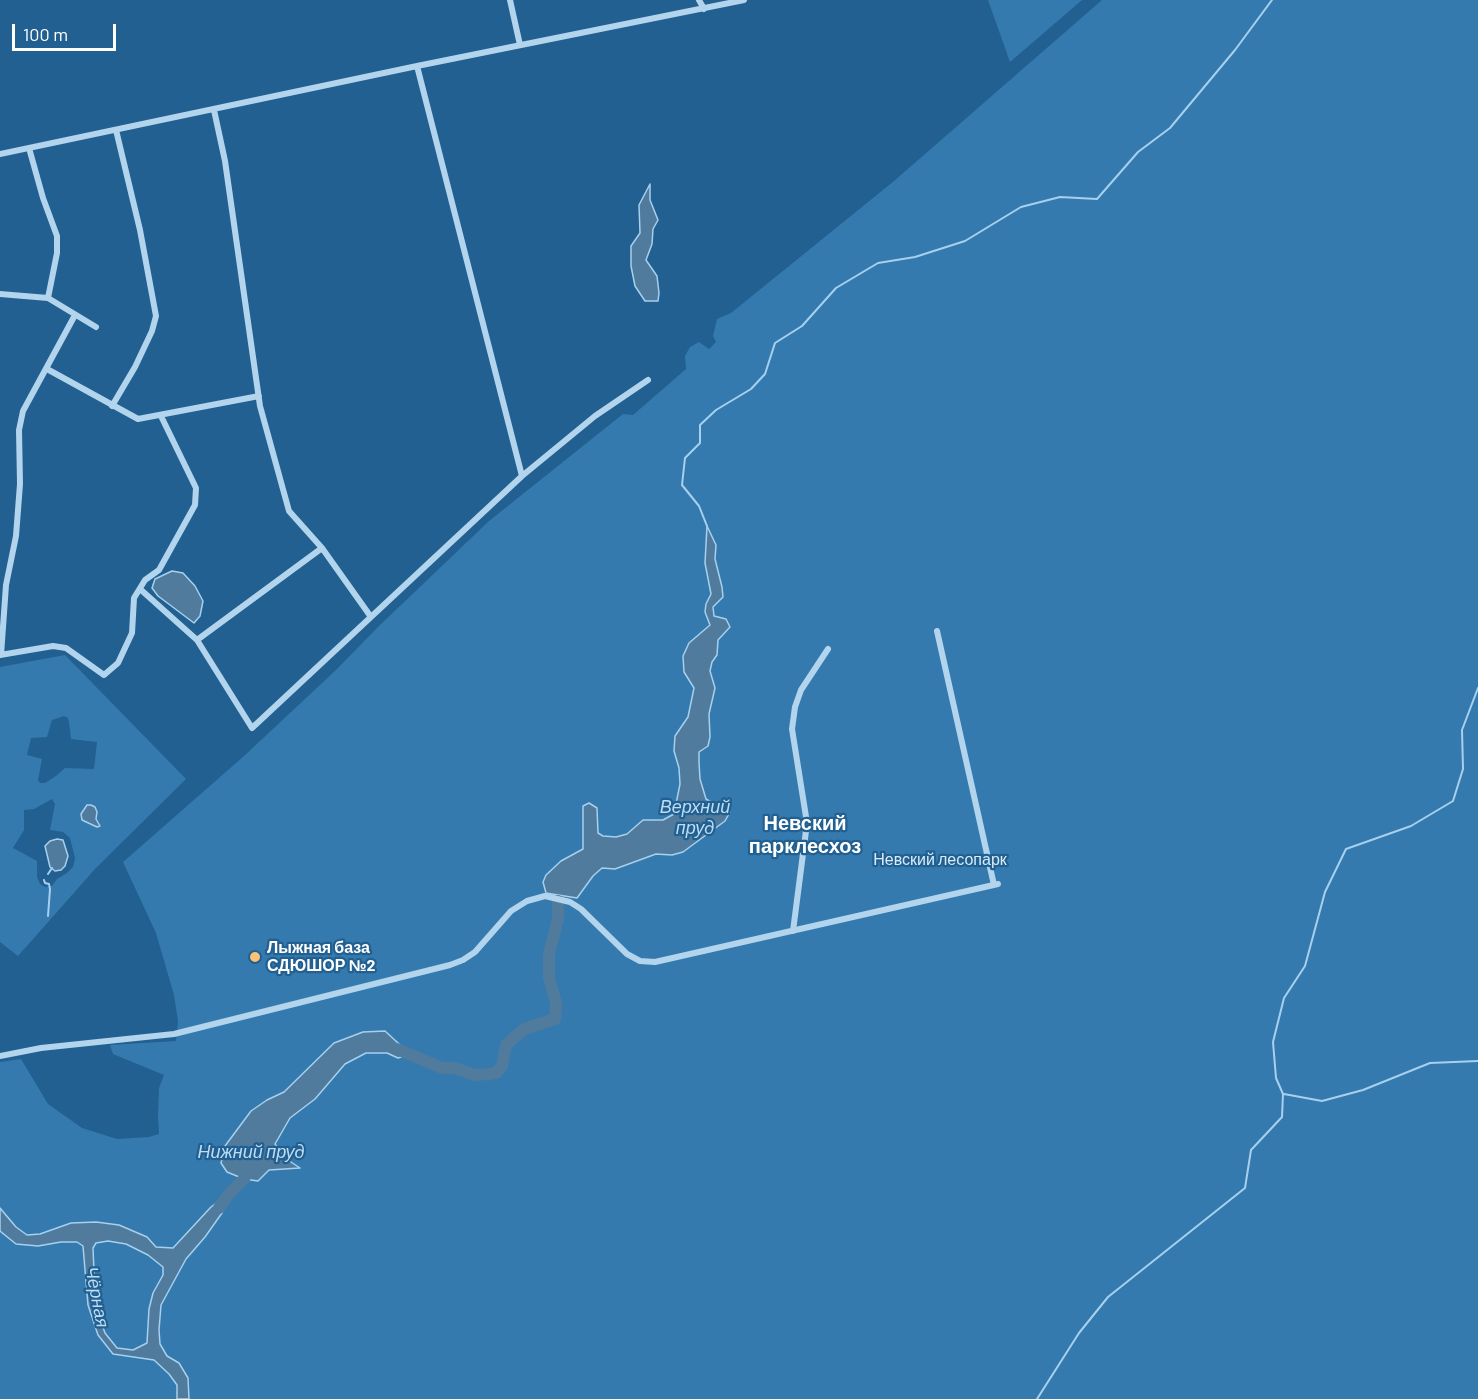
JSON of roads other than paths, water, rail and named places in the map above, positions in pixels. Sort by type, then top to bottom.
[{"type":"street","points":[[510,0],[520,45]]},
{"type":"street","points":[[699,0],[704,9]]},
{"type":"street","points":[[0,154],[744,0]]},
{"type":"street","points":[[417,66],[522,476]]},
{"type":"street","points":[[214,110],[225,161],[259,396],[289,511],[322,548],[371,617]]},
{"type":"street","points":[[112,406],[135,367],[152,331],[156,316],[140,230],[116,130]]},
{"type":"street","points":[[29,148],[43,198],[57,236],[57,253],[48,298]]},
{"type":"street","points":[[0,294],[48,298],[96,327]]},
{"type":"street","points":[[75,315],[23,411],[19,430],[20,484],[16,536],[6,585],[0,655],[53,646],[66,648],[104,675],[118,663],[132,633],[134,598],[145,580],[159,570],[195,505],[196,488],[161,416]]},
{"type":"street","points":[[47,369],[138,419],[259,396]]},
{"type":"street","points":[[140,589],[196,640],[252,728],[522,476],[595,416],[648,380]]},
{"type":"street","points":[[196,640],[322,548]]},
{"type":"street","points":[[0,1056],[41,1048],[174,1034],[450,964],[463,960],[474,952],[511,911],[526,901],[545,896],[570,902],[582,909],[627,954],[640,961],[655,962],[996,884],[937,631]]},
{"type":"street","points":[[792,931],[807,823],[792,729],[801,690],[828,649]]},
{"type":"water","points":[[650,184],[650,200],[658,220],[653,229],[652,244],[646,260],[657,276],[658,301],[645,301],[635,286],[631,266],[631,246],[640,233],[639,205]]},
{"type":"water","name":"Верхний пруд","points":[[707,526],[716,545],[715,559],[723,597],[713,607],[714,616],[726,619],[730,627],[718,640],[717,655],[710,671],[715,688],[709,714],[708,746],[699,752],[700,779],[706,799],[716,805],[727,804],[730,812],[725,821],[683,852],[672,855],[656,854],[615,869],[602,868],[577,898],[546,893],[543,882],[546,875],[561,861],[583,849],[583,806],[589,803],[597,808],[598,833],[603,836],[616,837],[627,834],[643,820],[663,820],[674,814],[680,784],[679,768],[674,751],[675,736],[688,717],[694,688],[684,672],[683,656],[689,643],[710,625],[705,612],[711,594],[705,563]]},
{"type":"water","points":[[172,571],[183,573],[195,586],[203,601],[200,616],[194,623],[158,596],[152,588],[155,579]]},
{"type":"water","points":[[87,805],[95,807],[96,819],[100,826],[97,827],[82,820],[81,814]]},
{"type":"water","points":[[57,839],[63,840],[68,856],[65,866],[55,871],[50,867],[45,846]]},
{"type":"water","name":"Нижний пруд","points":[[385,1031],[410,1054],[398,1058],[387,1053],[366,1053],[345,1064],[315,1099],[290,1118],[275,1144],[285,1158],[300,1168],[269,1170],[258,1181],[244,1179],[227,1172],[221,1163],[225,1146],[251,1111],[284,1092],[334,1043],[363,1032]]},
{"type":"water","points":[[229,1194],[222,1213],[186,1259],[161,1305],[160,1344],[167,1356],[179,1363],[188,1378],[189,1399],[177,1399],[177,1385],[154,1360],[113,1354],[98,1335],[88,1305],[83,1246],[77,1242],[38,1246],[16,1244],[0,1231],[0,1208],[16,1227],[27,1235],[40,1234],[71,1223],[96,1222],[119,1225],[147,1237],[156,1247],[173,1248],[211,1207]],"holes":[[[108,1241],[126,1244],[148,1255],[163,1267],[163,1275],[153,1293],[149,1309],[147,1343],[133,1350],[117,1348],[105,1333],[95,1294],[93,1248],[96,1243]]]},
{"type":"waterway","points":[[707,526],[699,506],[682,485],[685,458],[700,443],[700,425],[716,410],[751,389],[765,374],[775,343],[802,326],[836,288],[878,263],[915,257],[965,241],[1021,207],[1060,197],[1097,199],[1138,152],[1170,128],[1235,50],[1272,0]]},
{"type":"waterway","points":[[1037,1399],[1079,1333],[1108,1297],[1245,1188],[1251,1150],[1282,1117],[1283,1094],[1276,1078],[1273,1042],[1284,998],[1305,966],[1325,892],[1346,849],[1411,826],[1453,801],[1463,769],[1462,730],[1478,688]]},
{"type":"waterway","points":[[48,874],[52,868]]},
{"type":"waterway","points":[[44,880],[49,884],[50,889],[48,916]]},
{"type":"waterway","points":[[397,1049],[442,1068],[455,1068],[474,1075],[496,1073],[502,1066],[506,1045],[524,1029],[555,1019],[556,1003],[549,978],[549,954],[558,919],[558,901]]},
{"type":"waterway","points":[[1284,1094],[1322,1101],[1363,1090],[1430,1063],[1478,1061]]},
{"type":"waterway","name":"Чёрная","points":[[219,1208],[244,1179],[249,1164]]},
{"type":"place","name":"Лыжная база СДЮШОР №2","points":[[255,957]]},
{"type":"district","name":"Невский парклесхоз","points":[[805,834]]},
{"type":"park label","name":"Невский лесопарк","points":[[940,860]]}]
